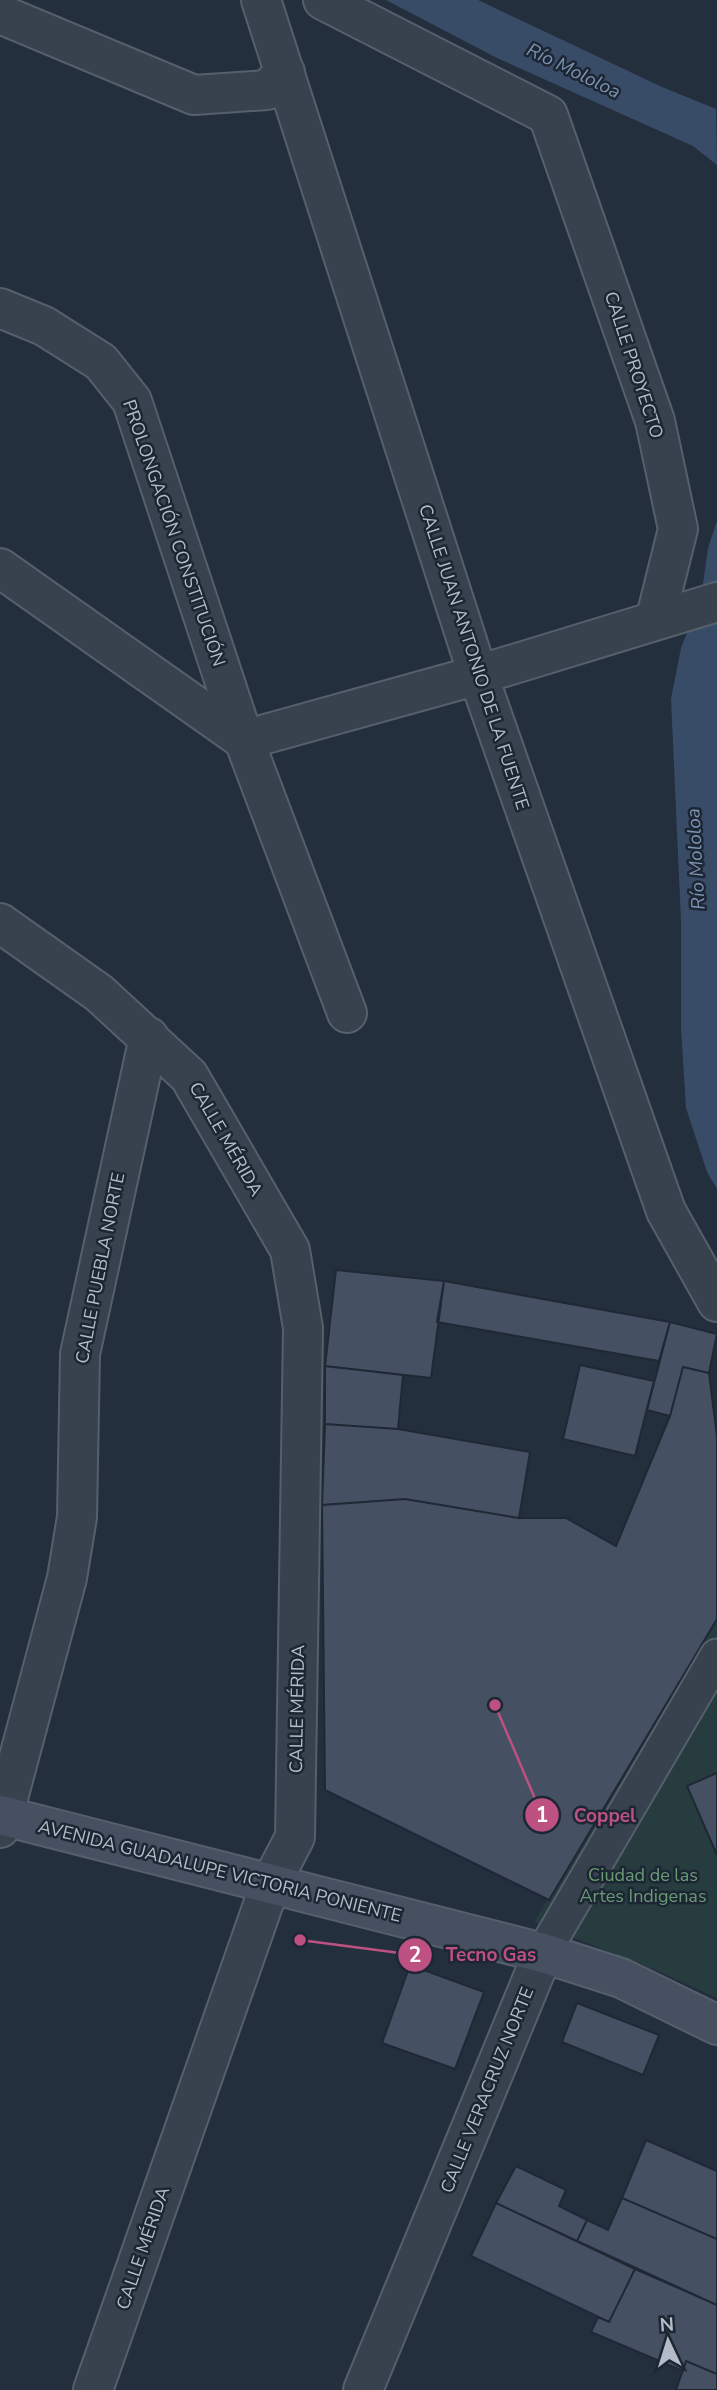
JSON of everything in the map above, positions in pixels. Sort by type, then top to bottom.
[{"type":"main road","name":"AVENIDA GUADALUPE VICTORIA PONIENTE","points":[[1,1820],[543,1953],[621,1978],[717,2025]]},
{"type":"street","name":"CALLE JUAN ANTONIO DE LA FUENTE","points":[[261,0],[478,675],[666,1211],[717,1303]]},
{"type":"street","name":"CALLE PROYECTO","points":[[323,0],[548,115],[655,421],[678,529],[662,619]]},
{"type":"street","points":[[0,14],[194,94],[267,90],[285,72]]},
{"type":"street","name":"PROLONGACIÓN CONSTITUCIÓN","points":[[0,308],[44,326],[102,362],[132,401],[244,740],[347,1013]]},
{"type":"street","points":[[0,568],[244,740],[478,675],[717,602]]},
{"type":"street","name":"CALLE MÉRIDA","points":[[0,923],[99,993],[189,1076],[290,1250],[303,1328],[295,1837],[270,1885],[93,2390]]},
{"type":"street","name":"CALLE PUEBLA NORTE","points":[[1,1820],[67,1578],[77,1517],[80,1353],[149,1037]]},
{"type":"street","name":"CALLE VERACRUZ NORTE","points":[[363,2390],[543,1953],[717,1656]]},
{"type":"green space","name":"Ciudad de las Artes Indigenas","points":[[717,1619],[717,1998],[656,1970],[534,1922]]},
{"type":"water","name":"Río Mololoa","points":[[386,0],[478,0],[662,87],[716,109],[717,165],[693,146],[497,58]]},
{"type":"water","name":"Río Mololoa","points":[[717,521],[717,1189],[707,1172],[686,1108],[671,699],[681,648],[701,598],[708,548]]},
{"type":"building","points":[[336,1270],[444,1281],[431,1378],[325,1366]]},
{"type":"building","points":[[444,1281],[670,1322],[659,1361],[437,1322]]},
{"type":"building","points":[[670,1322],[717,1334],[709,1373],[683,1367],[670,1416],[647,1410]]},
{"type":"building","points":[[580,1365],[654,1381],[635,1456],[563,1439]]},
{"type":"building","points":[[325,1366],[403,1375],[398,1429],[325,1424]]},
{"type":"building","points":[[683,1367],[709,1373],[717,1437],[717,1619],[549,1900],[325,1790],[322,1505],[405,1499],[519,1518],[566,1518],[616,1546],[670,1416]]},
{"type":"building","points":[[325,1424],[398,1429],[530,1452],[519,1518],[405,1499],[322,1505]]},
{"type":"building","points":[[717,1773],[717,1855],[687,1786]]},
{"type":"building","points":[[410,1965],[484,1992],[455,2069],[382,2043]]},
{"type":"building","points":[[577,2003],[659,2035],[643,2075],[562,2042]]},
{"type":"building","points":[[646,2140],[717,2171],[717,2239],[622,2198]]},
{"type":"building","points":[[516,2166],[566,2190],[559,2206],[587,2220],[577,2241],[496,2203]]},
{"type":"building","points":[[622,2198],[717,2239],[717,2305],[577,2241],[587,2220],[608,2230]]},
{"type":"building","points":[[496,2203],[635,2269],[609,2322],[471,2256]]},
{"type":"building","points":[[635,2269],[717,2305],[717,2374],[686,2361],[683,2371],[591,2332],[598,2317],[609,2322]]},
{"type":"building","points":[[686,2361],[717,2374],[717,2390],[676,2390]]},
{"type":"place","name":"Coppel","points":[[495,1705]]},
{"type":"place","name":"Tecno Gas","points":[[300,1940]]}]
